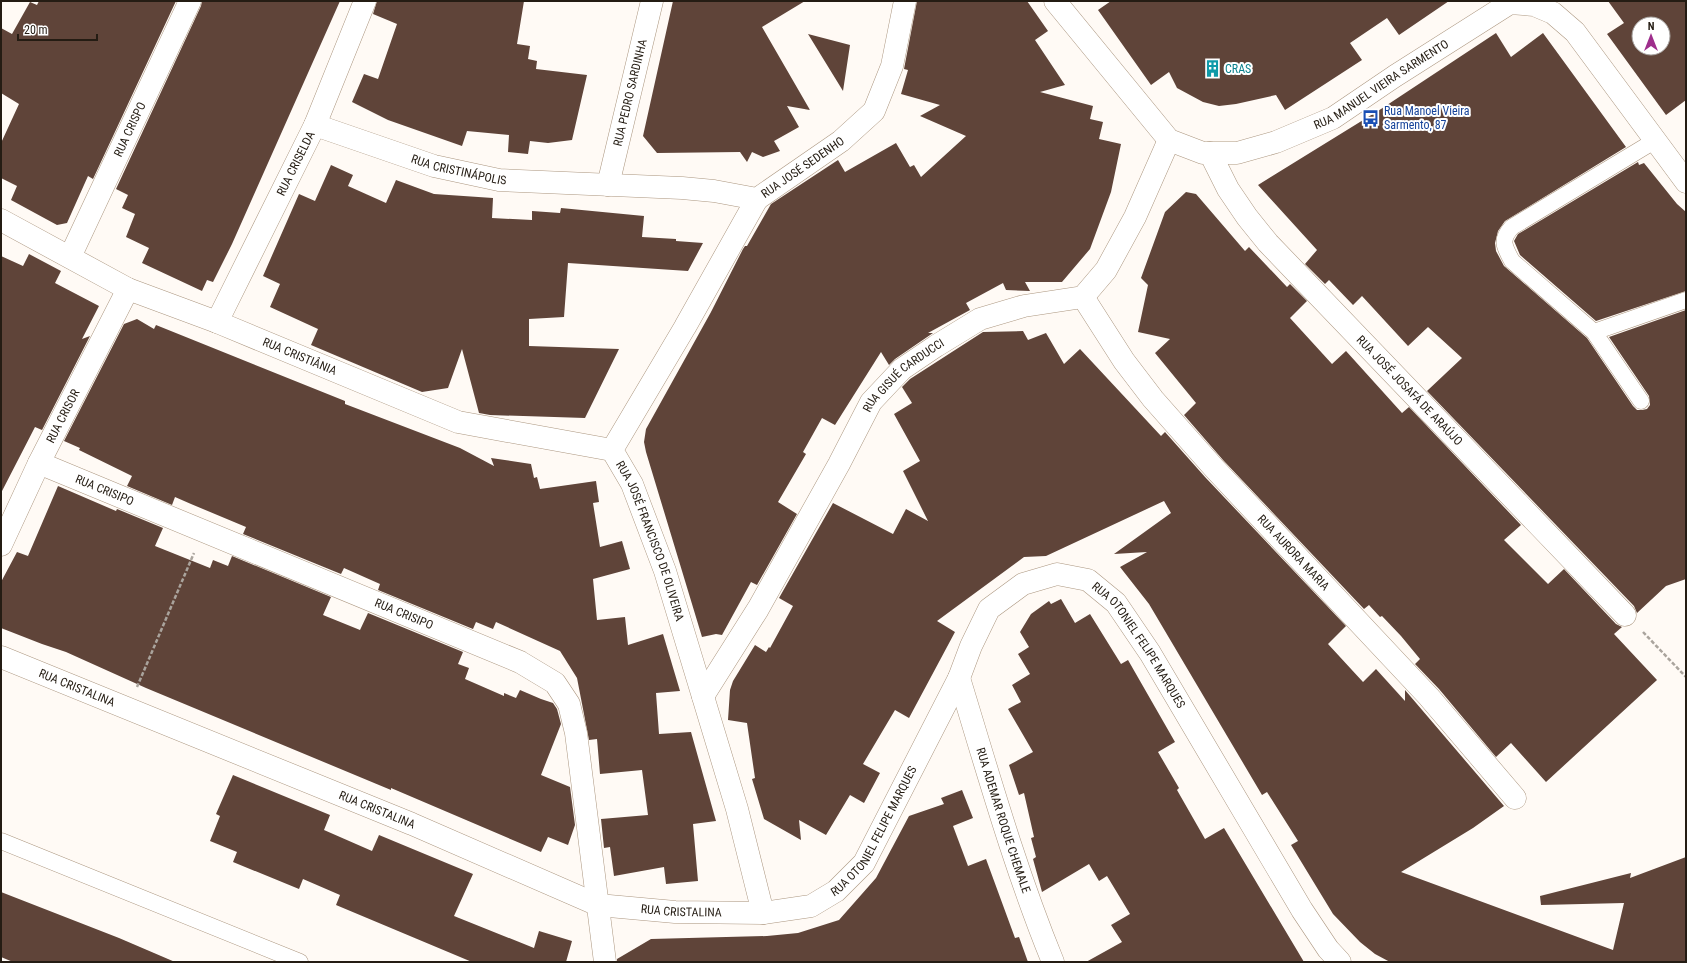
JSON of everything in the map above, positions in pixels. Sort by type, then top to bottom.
[{"type":"street","name":"RUA CRISPO","points":[[70,257],[190,1]]},
{"type":"street","name":"RUA CRISELDA","points":[[217,322],[315,125],[365,1]]},
{"type":"street","name":"RUA PEDRO SARDINHA","points":[[608,185],[652,1]]},
{"type":"street","name":"RUA JOSÉ SEDENHO","points":[[608,185],[714,191],[757,199],[841,141],[874,111],[892,66],[905,1]]},
{"type":"street","points":[[1055,1],[1168,140],[1135,217],[1110,264],[1083,297]]},
{"type":"street","name":"RUA MANUEL VIEIRA SARMENTO","points":[[1168,140],[1203,153],[1237,153],[1270,144],[1334,118],[1395,76],[1510,2],[1534,5],[1553,13],[1574,32],[1686,182]]},
{"type":"street","name":"RUA CRISTINÁPOLIS","points":[[315,125],[434,166],[499,180],[608,185]]},
{"type":"street","name":"RUA JOSÉ JOSAFÁ DE ARAÚJO","points":[[1210,153],[1228,189],[1247,217],[1268,243],[1626,615]]},
{"type":"street","name":"RUA JOSÉ FRANCISCO DE OLIVEIRA","points":[[757,199],[685,327],[612,450],[632,484],[662,564],[704,696],[737,809],[763,913]]},
{"type":"street","name":"RUA CRISTIÂNIA","points":[[1,220],[128,289],[217,322],[458,422],[612,450]]},
{"type":"street","name":"RUA CRISOR","points":[[1,545],[39,463],[128,289]]},
{"type":"street","name":"RUA GISUÉ CARDUCCI","points":[[704,696],[758,609],[839,464],[871,402],[902,369],[980,319],[1024,306],[1083,297]]},
{"type":"street","name":"RUA AURORA MARIA","points":[[1083,297],[1124,361],[1153,399],[1214,468],[1428,697],[1516,798]]},
{"type":"street","name":"RUA CRISIPO","points":[[39,463],[520,662],[555,683],[569,704],[576,732],[605,962]]},
{"type":"street","name":"RUA OTONIEL FELIPE MARQUES","points":[[763,913],[811,906],[836,892],[864,863],[959,678],[971,646],[989,609],[1023,584],[1057,574],[1088,580],[1116,603],[1137,634],[1302,910],[1328,949],[1340,962]]},
{"type":"street","name":"RUA CRISTALINA","points":[[1,657],[412,824],[598,905],[675,912],[763,913]]},
{"type":"street","name":"RUA ADEMAR ROQUE CHEMALE","points":[[959,678],[1012,855],[1052,962]]},
{"type":"lane","points":[[1641,401],[1594,332],[1512,261],[1503,240],[1512,227],[1656,140]]},
{"type":"lane","points":[[1594,332],[1686,300]]},
{"type":"lane","points":[[1,841],[300,962]]},
{"type":"path","points":[[128,708],[203,531]]},
{"type":"path","points":[[1626,615],[1686,677]]},
{"type":"building","points":[[39,1],[176,1],[93,179],[88,176],[67,223],[57,225],[11,200],[17,186],[1,178],[1,143],[19,104],[1,93],[1,28],[12,34],[30,2],[37,5]]},
{"type":"building","points":[[202,1],[340,1],[232,244],[213,282],[207,280],[202,291],[142,263],[149,248],[126,237],[135,214],[122,208],[128,195],[116,189]]},
{"type":"building","points":[[377,1],[524,1],[517,44],[530,46],[528,59],[537,61],[536,69],[587,75],[572,140],[548,143],[530,141],[528,154],[508,152],[509,135],[467,131],[462,146],[388,120],[352,102],[364,74],[378,79],[397,24],[373,14]]},
{"type":"building","points":[[673,1],[805,1],[762,27],[810,110],[787,106],[799,127],[774,141],[780,151],[763,157],[752,152],[747,162],[740,152],[657,153],[643,136]]},
{"type":"building","points":[[917,1],[1027,1],[1048,31],[1035,40],[1065,85],[1040,92],[1093,106],[1090,119],[1103,122],[1099,139],[1121,144],[1111,192],[1090,249],[1062,282],[1025,282],[1030,291],[1006,290],[1003,283],[966,303],[970,310],[928,333],[933,333],[895,359],[889,365],[881,352],[835,425],[822,418],[803,452],[806,454],[778,502],[797,514],[757,585],[751,582],[722,635],[716,634],[702,637],[646,452],[644,442],[646,429],[711,312],[743,249],[747,246],[771,204],[838,160],[845,172],[896,143],[910,167],[914,165],[921,177],[966,136],[920,116],[940,105],[901,94],[908,70],[904,69]]},
{"type":"building","points":[[1111,1],[1449,1],[1399,35],[1387,18],[1350,43],[1362,60],[1285,110],[1276,95],[1236,104],[1219,106],[1203,102],[1177,88],[1169,72],[1151,85],[1098,10]]},
{"type":"building","points":[[1608,1],[1686,1],[1686,100],[1666,115],[1607,34],[1624,23]]},
{"type":"building","points":[[1496,33],[1511,57],[1543,33],[1626,147],[1505,221],[1498,231],[1495,243],[1496,251],[1504,266],[1587,338],[1637,410],[1647,409],[1650,405],[1649,396],[1609,337],[1686,310],[1686,579],[1666,586],[1637,613],[1634,606],[1427,391],[1462,358],[1428,327],[1408,346],[1362,296],[1353,305],[1329,280],[1325,284],[1305,264],[1317,250],[1258,185],[1381,109]]},
{"type":"building","points":[[808,34],[850,45],[843,91]]},
{"type":"building","points":[[1638,162],[1639,165],[1644,163],[1677,204],[1686,212],[1686,291],[1596,321],[1520,255],[1514,241],[1518,234]]},
{"type":"building","points":[[331,165],[353,175],[348,186],[386,203],[396,180],[434,194],[493,198],[492,218],[532,220],[532,211],[560,213],[561,208],[644,216],[642,237],[676,239],[676,241],[703,243],[688,271],[568,263],[564,317],[529,319],[529,346],[619,349],[585,418],[490,415],[479,413],[462,349],[448,388],[422,392],[311,345],[318,329],[270,307],[280,284],[263,276],[299,194],[315,201]]},
{"type":"building","points":[[1186,192],[1196,194],[1245,251],[1249,247],[1287,287],[1290,284],[1307,301],[1290,318],[1332,364],[1346,351],[1402,413],[1409,407],[1521,525],[1504,540],[1548,584],[1564,569],[1616,624],[1622,627],[1614,634],[1657,680],[1546,782],[1511,743],[1496,757],[1439,689],[1415,664],[1420,659],[1401,636],[1369,605],[1364,609],[1223,460],[1184,415],[1196,403],[1155,353],[1170,339],[1138,332],[1148,285],[1141,278],[1165,212]]},
{"type":"building","points":[[29,254],[61,271],[55,283],[99,306],[82,339],[90,336],[42,430],[35,427],[1,493],[1,256],[23,266]]},
{"type":"building","points":[[137,319],[154,329],[156,325],[345,401],[345,404],[460,448],[494,466],[491,458],[531,464],[534,478],[537,477],[540,489],[596,481],[599,502],[593,503],[600,547],[622,541],[630,569],[593,579],[597,620],[625,617],[628,645],[663,634],[680,691],[656,693],[659,734],[691,732],[716,821],[693,824],[698,881],[666,884],[664,867],[614,876],[610,847],[604,848],[601,819],[648,815],[642,770],[600,774],[597,739],[589,740],[577,678],[560,651],[496,622],[493,629],[476,622],[473,629],[378,590],[380,584],[344,568],[341,574],[243,534],[246,527],[175,497],[172,505],[127,486],[132,476],[64,441],[124,324]]},
{"type":"building","points":[[1023,331],[1028,340],[1046,333],[1064,364],[1080,349],[1161,436],[1165,432],[1205,477],[1346,626],[1328,644],[1363,682],[1376,669],[1405,701],[1405,690],[1504,806],[1473,828],[1401,872],[1613,950],[1624,903],[1541,905],[1540,896],[1631,873],[1630,878],[1686,857],[1686,962],[1390,962],[1375,954],[1360,942],[1333,914],[1291,845],[1298,841],[1267,792],[1262,795],[1149,604],[1120,567],[1147,552],[1114,554],[1171,513],[1164,501],[1046,556],[1024,557],[937,621],[955,632],[909,718],[895,710],[863,764],[880,773],[864,803],[850,795],[826,835],[799,820],[801,840],[764,819],[752,779],[755,778],[747,723],[728,720],[730,690],[733,681],[755,645],[766,652],[769,647],[770,648],[793,606],[779,598],[833,503],[893,534],[906,509],[928,521],[903,471],[920,461],[894,414],[912,403],[902,387],[910,379],[983,332]]},
{"type":"building","points":[[58,486],[116,511],[117,509],[163,528],[155,546],[210,568],[213,560],[228,566],[232,556],[331,597],[323,615],[360,630],[368,613],[463,652],[458,664],[469,668],[465,679],[504,696],[504,693],[516,698],[520,690],[553,703],[557,709],[561,724],[541,775],[570,787],[575,825],[568,845],[548,837],[541,852],[391,788],[391,790],[146,688],[66,652],[1,628],[1,582],[17,552],[28,556]]},
{"type":"building","points":[[1061,599],[1075,623],[1090,614],[1121,664],[1128,660],[1175,742],[1158,752],[1179,788],[1177,790],[1205,839],[1224,828],[1304,962],[1086,962],[1122,942],[1111,925],[1130,914],[1107,876],[1099,881],[1089,864],[1042,892],[1033,859],[1036,857],[1031,838],[1034,837],[1024,793],[1019,795],[1009,765],[1033,752],[1008,709],[1021,702],[1012,685],[1030,674],[1018,654],[1029,647],[1020,632],[1031,614],[1049,601],[1051,604]]},
{"type":"building","points":[[233,775],[330,815],[324,830],[372,851],[379,835],[473,874],[454,916],[534,948],[539,931],[572,941],[566,962],[472,962],[336,905],[340,895],[303,879],[299,889],[233,862],[237,852],[210,841],[220,816],[216,814]]},
{"type":"building","points":[[962,790],[973,818],[953,826],[968,866],[986,859],[1015,938],[1019,937],[1028,962],[617,962],[617,959],[651,939],[767,936],[798,933],[839,920],[876,878],[909,816],[944,804],[941,798]]},
{"type":"building","points":[[1,892],[119,938],[175,962],[13,962],[1,957]]},
{"type":"place","name":"CRAS","points":[[1212,69]]},
{"type":"place","name":"Rua Manoel Vieira Sarmento, 87","points":[[1371,118]]}]
